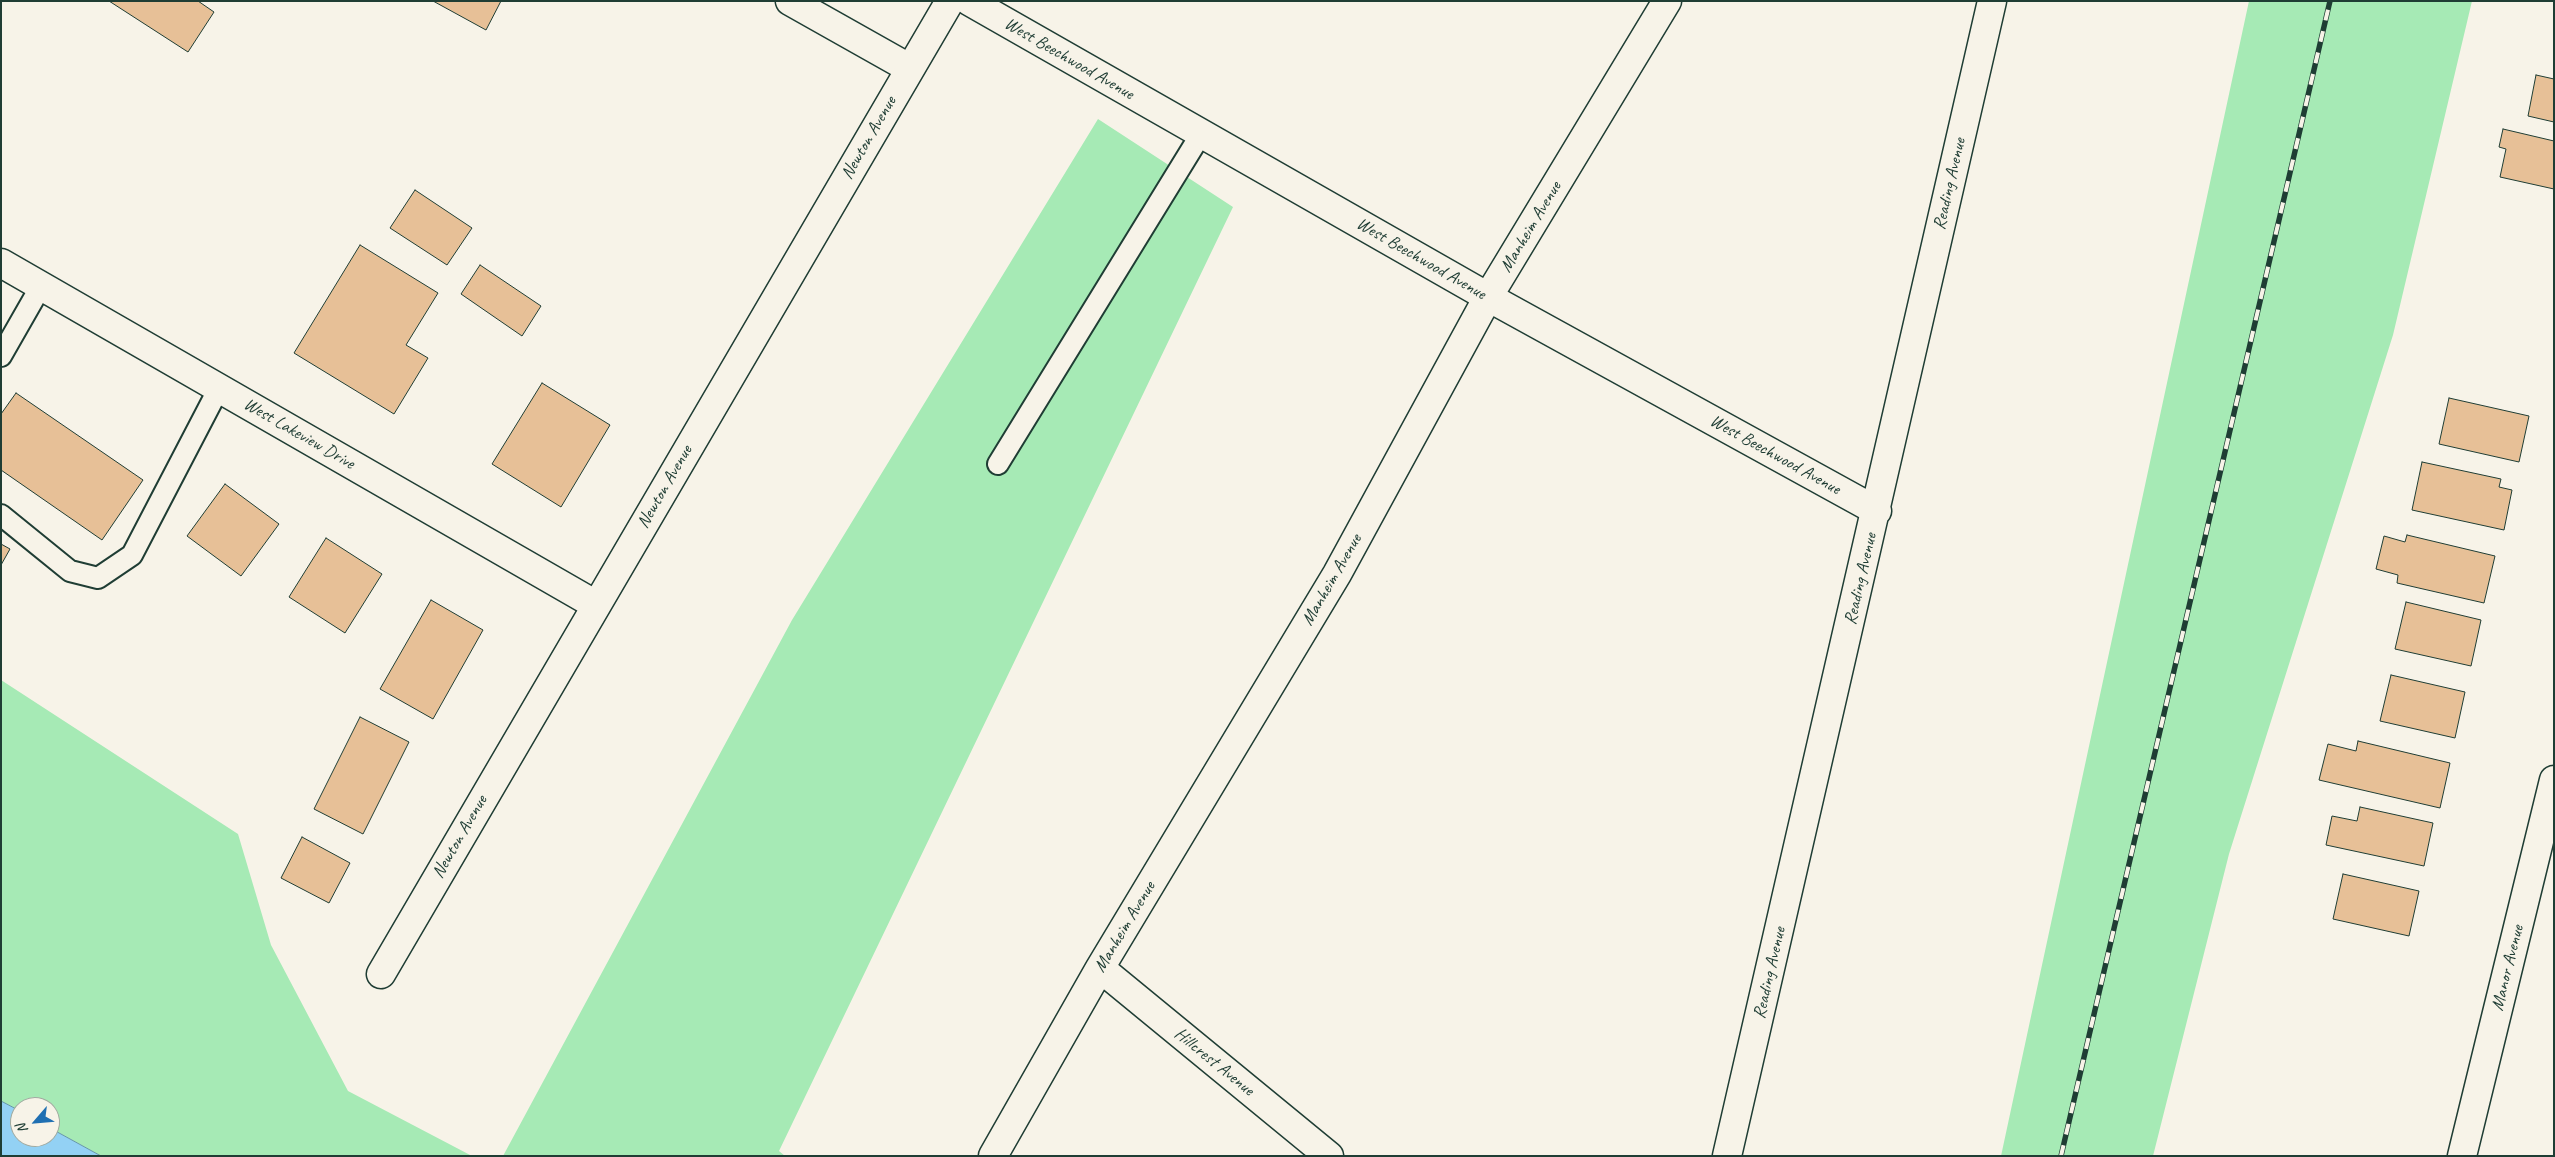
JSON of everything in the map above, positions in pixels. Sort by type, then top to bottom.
[{"type":"street","points":[[790,1],[909,68]]},
{"type":"street","name":"Newton Avenue","points":[[381,974],[909,68],[950,1]]},
{"type":"street","name":"West Beechwood Avenue","points":[[969,1],[1488,297],[1877,511]]},
{"type":"street","name":"Manheim Avenue","points":[[993,1156],[1100,968],[1337,574],[1488,297],[1668,1]]},
{"type":"street","name":"Reading Avenue","points":[[1728,1156],[1877,511],[1992,1]]},
{"type":"street","name":"West Lakeview Drive","points":[[1,263],[596,605]]},
{"type":"street","name":"Manor Avenue","points":[[2462,1156],[2554,780]]},
{"type":"street","name":"Hillcrest Avenue","points":[[1100,968],[1329,1156]]},
{"type":"lane","points":[[998,464],[1201,134]]},
{"type":"lane","points":[[1,356],[41,286]]},
{"type":"lane","points":[[1,515],[70,570],[98,578],[132,555],[218,388]]},
{"type":"green space","points":[[2249,1],[2472,1],[2393,335],[2229,854],[2153,1156],[2001,1156]]},
{"type":"green space","points":[[1098,119],[1233,207],[779,1151],[785,1156],[503,1156],[792,620]]},
{"type":"green space","points":[[1,680],[238,834],[271,945],[348,1091],[472,1156],[101,1156],[60,1133],[60,1097],[10,1097],[10,1106],[1,1101]]},
{"type":"water","points":[[1,1101],[10,1106],[10,1147],[60,1147],[60,1133],[101,1156],[1,1156]]},
{"type":"building","points":[[109,1],[198,1],[214,12],[188,52]]},
{"type":"building","points":[[433,1],[501,1],[486,30]]},
{"type":"building","points":[[2536,75],[2554,79],[2554,122],[2528,116]]},
{"type":"building","points":[[2503,129],[2554,141],[2554,189],[2500,177],[2506,149],[2499,147]]},
{"type":"building","points":[[415,190],[472,228],[447,265],[390,228]]},
{"type":"building","points":[[360,245],[438,293],[406,345],[428,358],[394,414],[294,353]]},
{"type":"building","points":[[480,265],[541,306],[522,336],[461,294]]},
{"type":"building","points":[[542,383],[610,425],[561,507],[492,464]]},
{"type":"building","points":[[16,393],[143,480],[102,540],[1,470],[1,414]]},
{"type":"building","points":[[2449,398],[2529,416],[2519,462],[2439,444]]},
{"type":"building","points":[[2422,462],[2501,479],[2499,487],[2512,490],[2504,530],[2412,510]]},
{"type":"building","points":[[225,484],[279,524],[241,576],[187,536]]},
{"type":"building","points":[[2407,535],[2495,556],[2484,603],[2397,583],[2398,575],[2376,569],[2384,536],[2405,542]]},
{"type":"building","points":[[326,538],[382,574],[345,633],[289,597]]},
{"type":"building","points":[[1,544],[10,549],[1,565]]},
{"type":"building","points":[[431,600],[483,630],[433,719],[380,689]]},
{"type":"building","points":[[2406,602],[2481,620],[2471,666],[2395,649]]},
{"type":"building","points":[[2391,675],[2465,692],[2455,738],[2380,721]]},
{"type":"building","points":[[360,717],[409,742],[363,834],[314,809]]},
{"type":"building","points":[[2358,741],[2450,763],[2440,808],[2319,780],[2328,744],[2356,751]]},
{"type":"building","points":[[2360,807],[2433,823],[2424,866],[2326,845],[2332,816],[2357,821]]},
{"type":"building","points":[[302,837],[350,863],[329,903],[281,878]]},
{"type":"building","points":[[2343,874],[2419,891],[2409,936],[2333,919]]},
{"type":"railway","points":[[2061,1156],[2330,1]]}]
